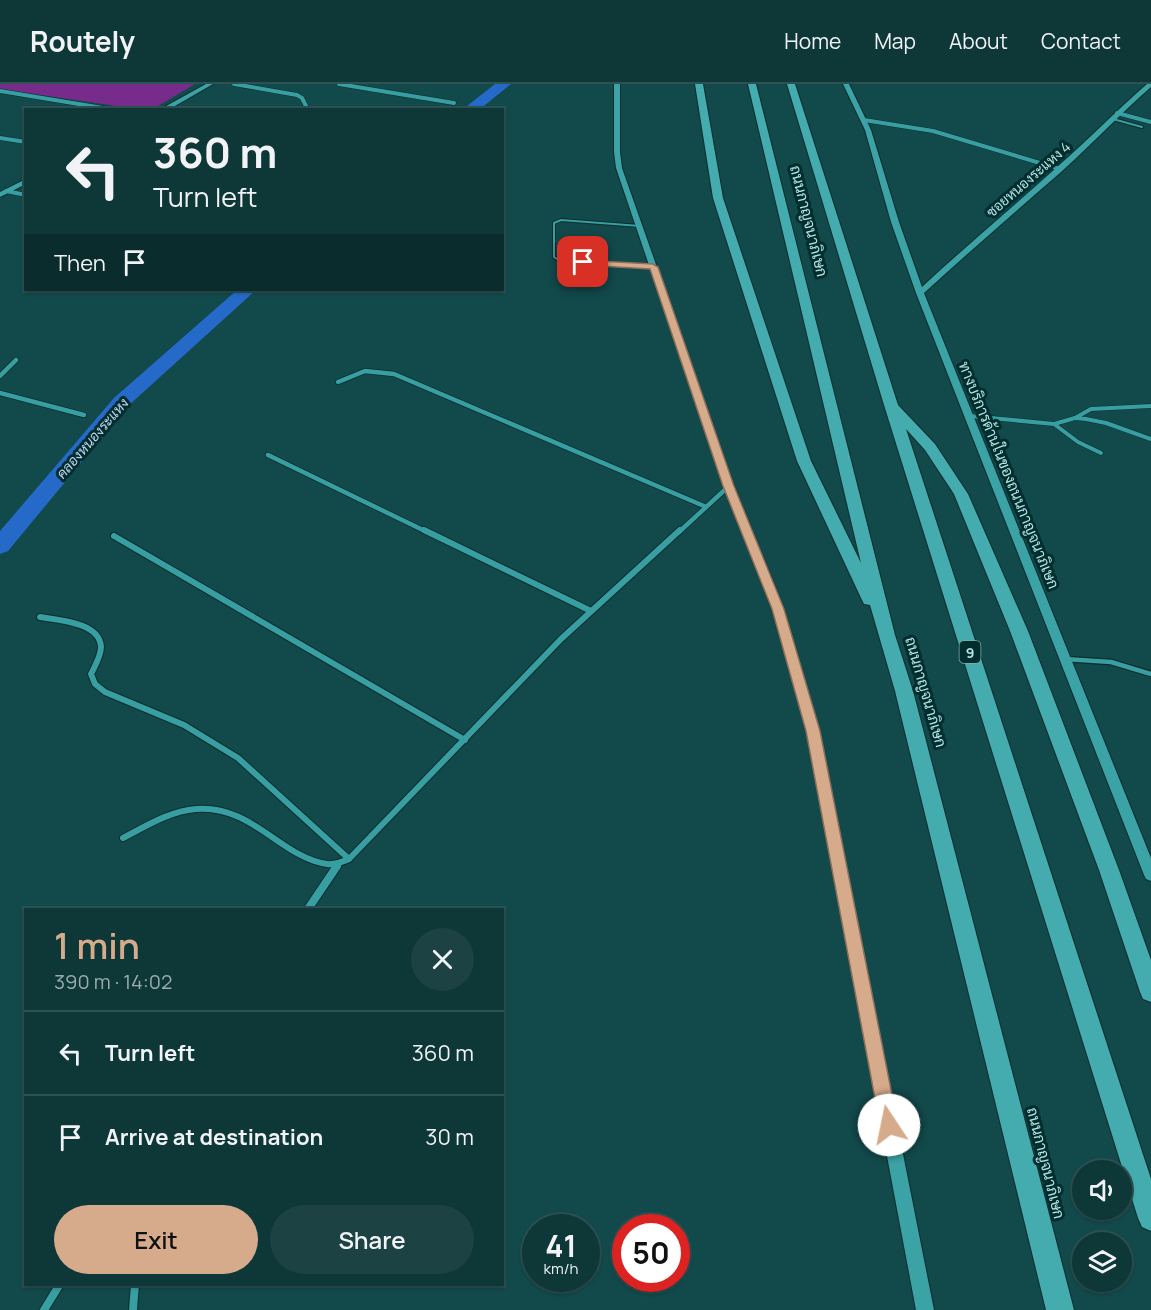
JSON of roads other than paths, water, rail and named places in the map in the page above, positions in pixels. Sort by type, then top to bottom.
[{"type":"highway","points":[[699,84],[718,198],[804,461],[886,634]]},
{"type":"highway","name":"ถนนกาญจนาภิเษก","points":[[752,84],[886,634],[907,703],[1060,1310]]},
{"type":"highway","name":"ถนนกาญจนาภิเษก","points":[[791,84],[891,405],[1151,1218]]},
{"type":"highway","points":[[891,405],[930,447],[962,494],[1019,631],[1109,870],[1151,992]]},
{"type":"main road","points":[[166,108],[210,84]]},
{"type":"main road","points":[[616,84],[617,152],[620,168],[729,486],[778,609],[813,731],[925,1310]]},
{"type":"main road","name":"ทางบริการด้านในของถนนกาญจนาภิเษก","points":[[846,84],[864,120],[895,222],[920,292],[1151,875]]},
{"type":"main road","name":"ซอยหนองระแหง 4","points":[[920,292],[1151,84]]},
{"type":"main road","points":[[3,193],[24,182]]},
{"type":"street","points":[[234,84],[297,95],[302,98],[307,108]]},
{"type":"street","points":[[339,84],[454,103]]},
{"type":"street","points":[[0,91],[103,108]]},
{"type":"street","points":[[1115,116],[1151,122]]},
{"type":"street","points":[[864,120],[933,131],[1060,168]]},
{"type":"street","points":[[0,138],[24,142]]},
{"type":"street","points":[[3,193],[24,195]]},
{"type":"street","points":[[0,376],[16,360]]},
{"type":"street","points":[[338,382],[367,369],[386,371],[704,506]]},
{"type":"street","points":[[0,393],[84,415]]},
{"type":"street","points":[[268,455],[591,611]]},
{"type":"street","points":[[123,838],[165,817],[197,809],[221,811],[249,822],[308,858],[326,864],[338,864],[349,859],[561,639],[704,506],[729,486]]},
{"type":"street","points":[[114,536],[465,740]]},
{"type":"street","points":[[40,617],[76,623],[89,629],[99,638],[102,647],[91,674],[95,684],[127,703],[184,725],[238,758],[349,859]]},
{"type":"street","points":[[309,908],[338,864]]},
{"type":"street","points":[[44,1310],[59,1286]]},
{"type":"street","points":[[134,1310],[135,1286]]},
{"type":"lane","points":[[1115,116],[1142,127]]},
{"type":"lane","points":[[640,226],[561,220],[554,223],[554,257],[560,261],[653,267]]},
{"type":"lane","points":[[970,416],[1054,424],[1075,418],[1091,409],[1151,406]]},
{"type":"lane","points":[[1075,418],[1106,423],[1151,439]]},
{"type":"lane","points":[[1054,424],[1078,442],[1101,453]]},
{"type":"lane","points":[[1065,659],[1111,662],[1151,674]]},
{"type":"waterway","name":"คลองหนองระแหง","points":[[472,108],[504,84]]},
{"type":"waterway","name":"คลองหนองระแหง","points":[[0,546],[121,402],[246,291]]}]
